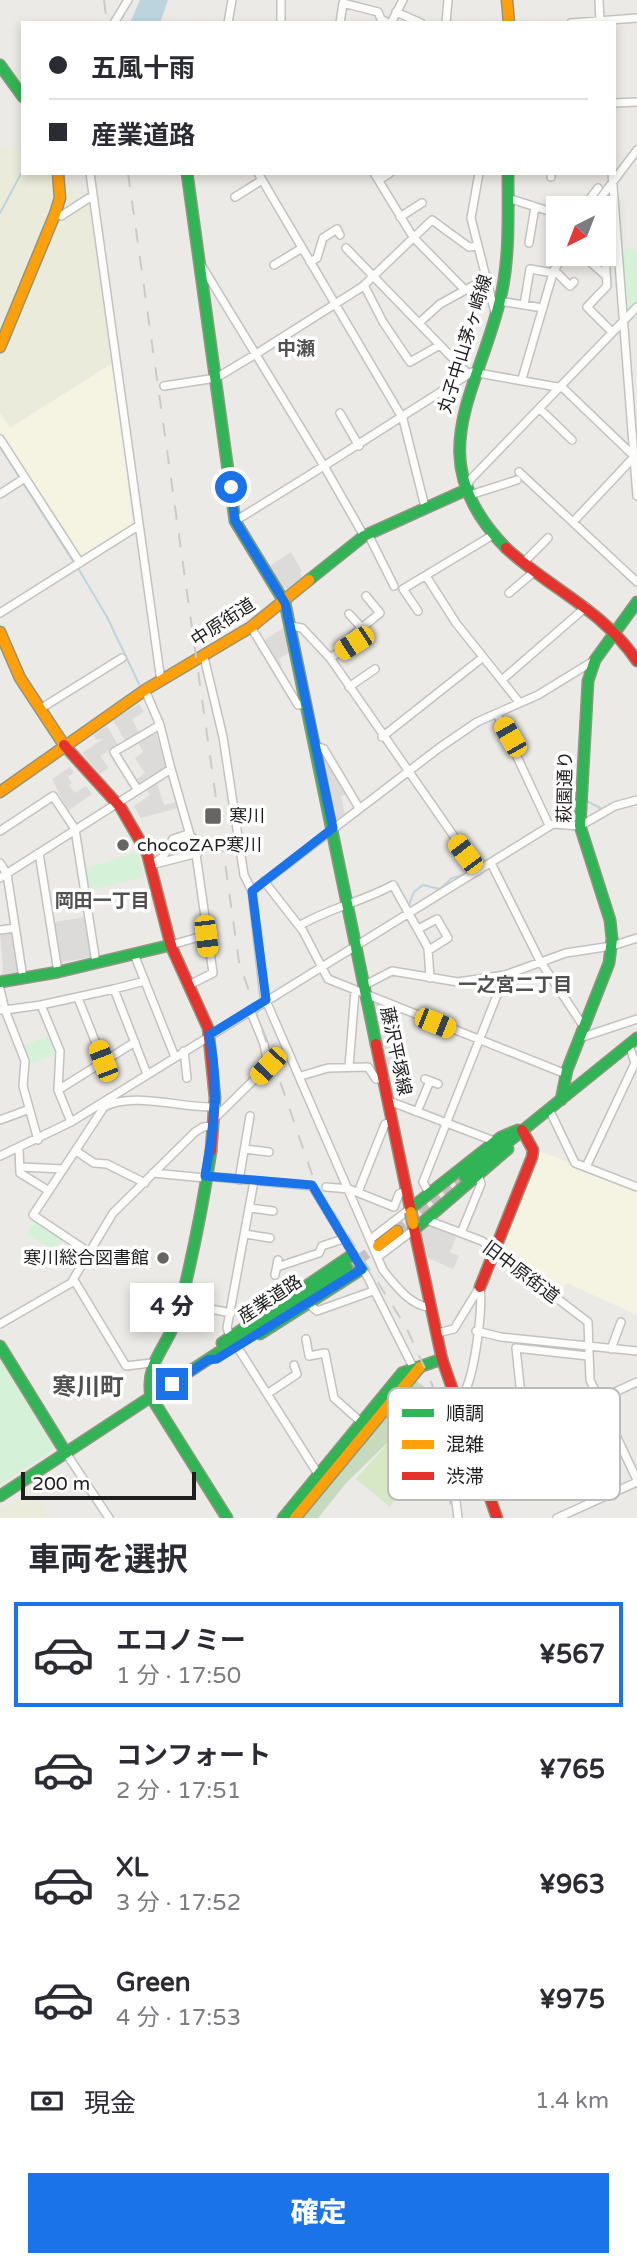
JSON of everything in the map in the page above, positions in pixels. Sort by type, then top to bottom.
[{"type":"main road","points":[[507,0],[509,21]]},
{"type":"main road","points":[[0,65],[21,94]]},
{"type":"main road","points":[[0,347],[55,215],[60,198],[58,175]]},
{"type":"main road","points":[[187,175],[235,521],[285,603],[333,828]]},
{"type":"main road","name":"丸子中山茅ヶ崎線","points":[[508,175],[506,258],[499,301],[470,373],[461,408],[458,443],[469,492],[493,535],[534,572],[586,607],[618,633],[637,661]]},
{"type":"main road","name":"中原街道","points":[[0,792],[145,690],[251,627],[285,603],[366,535],[425,507],[469,492]]},
{"type":"main road","name":"萩園通り","points":[[561,1100],[566,1074],[609,963],[612,946],[610,920],[580,826],[587,692],[595,660],[618,633],[637,602]]},
{"type":"main road","points":[[0,632],[20,678],[64,745],[117,802],[142,841],[151,864],[171,945],[209,1035],[217,1079],[215,1117],[205,1177],[180,1303],[172,1331],[151,1363],[147,1382],[151,1397],[227,1518]]},
{"type":"main road","name":"藤沢平塚線","points":[[333,828],[356,944],[362,990],[389,1101],[414,1226]]},
{"type":"main road","points":[[0,982],[58,972],[171,945]]},
{"type":"main road","points":[[465,1177],[633,1041]]},
{"type":"main road","points":[[411,1210],[507,1132],[522,1130]]},
{"type":"main road","points":[[452,1388],[442,1359],[414,1226],[427,1220],[479,1177],[516,1142],[522,1130]]},
{"type":"main road","points":[[480,1287],[532,1157],[533,1150],[522,1130]]},
{"type":"main road","points":[[376,1247],[397,1231]]},
{"type":"main road","points":[[188,1373],[230,1336],[352,1255]]},
{"type":"main road","name":"産業道路","points":[[0,1496],[347,1268]]},
{"type":"main road","points":[[208,1360],[217,1359],[238,1348],[362,1269]]},
{"type":"main road","points":[[0,1346],[66,1453]]},
{"type":"main road","points":[[395,1388],[413,1370],[442,1359]]},
{"type":"main road","points":[[399,1388],[413,1370]]},
{"type":"main road","points":[[283,1518],[361,1422],[388,1395]]},
{"type":"main road","points":[[295,1518],[388,1401]]},
{"type":"main road","points":[[491,1500],[497,1518]]},
{"type":"street","points":[[115,21],[128,0]]},
{"type":"street","points":[[229,21],[232,0]]},
{"type":"street","points":[[281,0],[282,21]]},
{"type":"street","points":[[390,21],[402,0]]},
{"type":"street","points":[[447,21],[452,14],[448,0]]},
{"type":"street","points":[[599,0],[600,21]]},
{"type":"street","points":[[340,21],[343,3],[378,12],[385,21]]},
{"type":"street","points":[[396,12],[416,21]]},
{"type":"street","points":[[609,21],[637,18]]},
{"type":"street","points":[[616,103],[637,102]]},
{"type":"street","points":[[603,196],[637,150]]},
{"type":"street","points":[[90,175],[161,681]]},
{"type":"street","points":[[473,249],[471,218],[479,175]]},
{"type":"street","points":[[612,175],[637,496]]},
{"type":"street","points":[[234,197],[260,177],[403,419],[425,507]]},
{"type":"street","points":[[377,177],[413,237],[465,290]]},
{"type":"street","points":[[592,196],[598,188]]},
{"type":"street","points":[[55,215],[61,216],[89,198],[93,199]]},
{"type":"street","points":[[508,198],[546,210]]},
{"type":"street","points":[[400,216],[422,204]]},
{"type":"street","points":[[528,239],[535,207]]},
{"type":"street","points":[[164,386],[216,378],[256,354],[364,285],[413,237],[435,220],[473,249],[489,277],[496,314]]},
{"type":"street","points":[[310,262],[317,258],[325,244],[323,238],[337,229],[340,235]]},
{"type":"street","points":[[274,265],[302,248]]},
{"type":"street","points":[[346,248],[470,373],[561,387],[635,458]]},
{"type":"street","points":[[200,262],[366,535],[382,556],[394,582]]},
{"type":"street","points":[[520,379],[555,266]]},
{"type":"street","points":[[595,266],[606,276]]},
{"type":"street","points":[[605,266],[607,286],[587,307],[612,332]]},
{"type":"street","points":[[520,268],[551,272],[570,286],[574,282]]},
{"type":"street","points":[[524,305],[530,270]]},
{"type":"street","points":[[419,323],[440,304],[489,277]]},
{"type":"street","points":[[364,285],[383,322],[410,362],[440,345]]},
{"type":"street","points":[[499,301],[541,307]]},
{"type":"street","points":[[637,307],[469,481],[469,492],[514,477],[573,522],[637,582]]},
{"type":"street","points":[[235,521],[403,419],[470,373]]},
{"type":"street","points":[[540,409],[568,440]]},
{"type":"street","points":[[340,413],[359,446]]},
{"type":"street","points":[[0,439],[76,565]]},
{"type":"street","points":[[573,522],[635,458]]},
{"type":"street","points":[[0,494],[25,478]]},
{"type":"street","points":[[0,613],[138,526]]},
{"type":"street","points":[[413,608],[403,589],[493,535]]},
{"type":"street","points":[[523,563],[546,542]]},
{"type":"street","points":[[514,592],[534,572]]},
{"type":"street","points":[[426,576],[482,658],[503,679],[519,702]]},
{"type":"street","points":[[330,658],[354,643],[353,635],[380,613],[366,596]]},
{"type":"street","points":[[503,679],[586,607]]},
{"type":"street","points":[[349,614],[362,628]]},
{"type":"street","points":[[290,626],[302,628],[330,658],[406,772],[478,871]]},
{"type":"street","points":[[251,627],[298,705],[307,704]]},
{"type":"street","points":[[40,709],[122,657]]},
{"type":"street","points":[[204,657],[223,737],[244,875],[252,891],[266,1000],[376,1247],[383,1270],[402,1292],[424,1308],[431,1307]]},
{"type":"street","points":[[382,737],[482,658]]},
{"type":"street","points":[[252,891],[406,772],[477,723],[545,691],[595,660]]},
{"type":"street","points":[[349,687],[374,669]]},
{"type":"street","points":[[145,690],[159,725],[190,835],[198,850],[196,854],[206,936],[214,973],[189,985]]},
{"type":"street","points":[[497,714],[510,737],[532,793],[550,825]]},
{"type":"street","points":[[137,789],[114,752],[159,725]]},
{"type":"street","points":[[316,746],[324,749],[359,808]]},
{"type":"street","points":[[3,876],[171,769]]},
{"type":"street","points":[[0,831],[53,796],[75,830],[96,963]]},
{"type":"street","points":[[0,1156],[38,1140],[103,1105],[147,1074],[408,910],[478,871],[550,825],[580,826],[615,806],[637,800]]},
{"type":"street","points":[[151,864],[163,857],[173,839],[190,835]]},
{"type":"street","points":[[39,853],[58,972]]},
{"type":"street","points":[[151,864],[196,854]]},
{"type":"street","points":[[0,863],[23,978]]},
{"type":"street","points":[[491,863],[540,961],[582,1032],[637,1019]]},
{"type":"street","points":[[264,881],[299,926],[328,979],[362,990],[566,1074]]},
{"type":"street","points":[[299,926],[323,912],[393,885],[429,950],[430,978]]},
{"type":"street","points":[[418,929],[437,919],[447,938],[429,950]]},
{"type":"street","points":[[0,930],[15,928]]},
{"type":"street","points":[[171,945],[206,936]]},
{"type":"street","points":[[349,1066],[362,990],[392,971],[457,982],[505,975],[540,961],[612,946],[637,937]]},
{"type":"street","points":[[134,954],[175,1057]]},
{"type":"street","points":[[429,1194],[423,1182],[505,975]]},
{"type":"street","points":[[2,1010],[78,998],[145,981]]},
{"type":"street","points":[[0,989],[2,1010],[25,1061],[23,1086],[27,1110],[38,1140]]},
{"type":"street","points":[[114,989],[147,1074]]},
{"type":"street","points":[[78,998],[103,1061]]},
{"type":"street","points":[[41,1005],[60,1051],[58,1090],[71,1122]]},
{"type":"street","points":[[0,1324],[23,1313],[74,1280],[113,1213],[195,1132],[215,1117],[268,1066],[264,1044],[250,1010]]},
{"type":"street","points":[[586,1167],[633,1080],[633,1041]]},
{"type":"street","points":[[58,1090],[135,1042]]},
{"type":"street","points":[[184,1051],[187,1078]]},
{"type":"street","points":[[301,1076],[317,1069],[368,1066],[376,1079],[384,1079]]},
{"type":"street","points":[[417,1112],[431,1082]]},
{"type":"street","points":[[103,1105],[154,1099],[215,1117]]},
{"type":"street","points":[[389,1101],[494,1142]]},
{"type":"street","points":[[90,1252],[33,1215],[103,1105]]},
{"type":"street","points":[[549,1109],[575,1163],[637,1187]]},
{"type":"street","points":[[0,1120],[27,1110]]},
{"type":"street","points":[[239,1180],[250,1116]]},
{"type":"street","points":[[358,1192],[385,1124],[393,1122]]},
{"type":"street","points":[[19,1148],[20,1173],[49,1191]]},
{"type":"street","points":[[245,1149],[269,1152]]},
{"type":"street","points":[[76,1150],[94,1163],[107,1164],[145,1183]]},
{"type":"street","points":[[21,1167],[63,1170]]},
{"type":"street","points":[[153,1173],[312,1185],[362,1269],[413,1370]]},
{"type":"street","points":[[461,1233],[481,1184],[479,1177]]},
{"type":"street","points":[[230,1336],[228,1328],[254,1181]]},
{"type":"street","points":[[326,1187],[349,1189],[394,1207],[400,1194],[407,1189]]},
{"type":"street","points":[[250,1208],[273,1211]]},
{"type":"street","points":[[376,1247],[411,1210]]},
{"type":"street","name":"旧中原街道","points":[[427,1220],[495,1250],[534,1284],[588,1322],[589,1346]]},
{"type":"street","points":[[376,1247],[414,1226]]},
{"type":"street","points":[[245,1234],[270,1238]]},
{"type":"street","points":[[277,1267],[295,1266],[309,1254],[319,1253],[323,1246],[343,1239]]},
{"type":"street","points":[[74,1280],[126,1366],[151,1363]]},
{"type":"street","points":[[465,1388],[473,1370],[482,1299],[480,1287]]},
{"type":"street","points":[[437,1333],[454,1329],[480,1287]]},
{"type":"street","points":[[309,1304],[317,1311],[373,1291]]},
{"type":"street","points":[[180,1303],[231,1313]]},
{"type":"street","points":[[611,1349],[621,1322]]},
{"type":"street","points":[[476,1331],[501,1337],[637,1350]]},
{"type":"street","points":[[306,1339],[309,1356],[325,1353],[334,1398],[361,1422]]},
{"type":"street","points":[[589,1346],[590,1380],[594,1388]]},
{"type":"street","points":[[238,1348],[318,1474]]},
{"type":"street","points":[[520,1388],[516,1348],[588,1356]]},
{"type":"street","points":[[267,1394],[297,1374],[295,1365]]},
{"type":"street","points":[[620,1390],[637,1382]]},
{"type":"street","points":[[620,1444],[637,1481],[620,1489]]},
{"type":"street","points":[[66,1453],[108,1518]]},
{"type":"street","points":[[456,1500],[458,1518]]},
{"type":"street","points":[[557,1518],[596,1500]]},
{"type":"shaded area","points":[[21,146],[21,175],[61,175],[90,197],[112,362],[10,427],[0,412],[0,147]]},
{"type":"shaded area","points":[[113,363],[133,526],[82,559],[0,433],[0,413],[10,428]]},
{"type":"shaded area","points":[[291,552],[304,580],[287,591],[285,587],[281,589],[268,567]]},
{"type":"shaded area","points":[[285,627],[290,652],[279,659],[282,666],[279,668],[263,641]]},
{"type":"shaded area","points":[[139,704],[144,712],[132,719],[140,734],[126,742],[113,720]]},
{"type":"shaded area","points":[[107,726],[118,745],[100,756],[109,768],[100,774],[82,753],[103,739],[97,740],[93,735]]},
{"type":"shaded area","points":[[156,733],[166,767],[138,784],[135,780],[145,773],[135,758],[143,752],[138,743]]},
{"type":"shaded area","points":[[324,758],[349,794],[341,796],[345,816],[337,822]]},
{"type":"shaded area","points":[[70,767],[74,773],[68,777],[72,783],[69,785],[75,793],[86,786],[92,794],[68,811],[52,779]]},
{"type":"shaded area","points":[[157,783],[164,805],[177,802],[178,808],[141,818],[134,806],[150,795],[146,789]]},
{"type":"shaded area","points":[[85,917],[91,957],[60,963],[54,922]]},
{"type":"shaded area","points":[[12,932],[19,974],[0,977],[3,969],[0,933]]},
{"type":"shaded area","points":[[373,1001],[398,1010],[385,1013],[389,1032],[402,1030],[388,1068]]},
{"type":"shaded area","points":[[542,1152],[637,1189],[637,1315],[567,1283],[558,1298],[500,1249],[538,1154]]},
{"type":"shaded area","points":[[427,1223],[457,1235],[450,1252],[459,1256],[453,1269],[428,1258],[422,1233]]},
{"type":"shaded area","points":[[32,1490],[52,1518],[0,1518],[0,1511]]},
{"type":"green space","points":[[628,246],[637,254],[637,301],[627,311],[622,253]]},
{"type":"green space","points":[[138,852],[144,877],[89,890],[84,869]]},
{"type":"green space","points":[[48,1036],[55,1055],[29,1064],[22,1046]]},
{"type":"green space","points":[[35,1220],[63,1238],[54,1251],[26,1233]]},
{"type":"green space","points":[[0,1359],[54,1445],[53,1450],[0,1485]]},
{"type":"green space","points":[[401,1377],[411,1379],[426,1388],[392,1388]]},
{"type":"green space","points":[[388,1393],[388,1443],[346,1483],[318,1518],[285,1518]]},
{"type":"green space","points":[[388,1443],[388,1500],[395,1500],[390,1507],[356,1479]]},
{"type":"water","points":[[140,0],[168,0],[161,21],[131,21]]},
{"type":"waterway","points":[[0,213],[21,174]]},
{"type":"waterway","points":[[0,447],[20,478]]},
{"type":"waterway","points":[[23,483],[75,564]]},
{"type":"waterway","points":[[78,568],[107,617],[139,684]]},
{"type":"waterway","points":[[585,800],[602,809]]},
{"type":"waterway","points":[[553,820],[577,804]]},
{"type":"waterway","points":[[408,907],[414,892],[423,885],[440,889],[452,878],[465,875]]},
{"type":"tunnel","points":[[397,1231],[465,1177]]},
{"type":"tunnel","points":[[347,1268],[378,1246]]},
{"type":"railway","points":[[104,0],[107,21]]},
{"type":"railway","points":[[128,175],[239,962],[315,1183],[406,1327],[433,1388]]},
{"type":"railway","points":[[450,1500],[451,1518]]},
{"type":"traffic: fast","points":[[0,65],[21,94]]},
{"type":"traffic: fast","points":[[187,175],[235,521],[285,603]]},
{"type":"traffic: fast","points":[[506,548],[480,516],[465,485],[460,455],[462,426],[469,397],[503,284],[508,237],[508,175]]},
{"type":"traffic: fast","points":[[309,580],[364,536],[468,489]]},
{"type":"traffic: fast","points":[[561,1100],[567,1070],[609,963],[612,939],[610,920],[580,826],[588,681],[595,660],[637,602]]},
{"type":"traffic: fast","points":[[285,603],[376,1044]]},
{"type":"traffic: fast","points":[[0,982],[58,972],[171,945]]},
{"type":"traffic: fast","points":[[465,1177],[637,1038]]},
{"type":"traffic: fast","points":[[411,1208],[501,1137],[518,1130]]},
{"type":"traffic: fast","points":[[415,1229],[508,1149]]},
{"type":"traffic: fast","points":[[211,1151],[197,1232],[179,1311],[151,1373],[150,1384],[151,1397],[227,1518]]},
{"type":"traffic: fast","points":[[222,1343],[352,1255]]},
{"type":"traffic: fast","points":[[0,1496],[347,1268]]},
{"type":"traffic: fast","points":[[260,1334],[362,1269]]},
{"type":"traffic: fast","points":[[0,1346],[66,1453]]},
{"type":"traffic: fast","points":[[390,1388],[402,1373],[442,1359]]},
{"type":"traffic: fast","points":[[283,1518],[388,1390]]},
{"type":"traffic: slow","points":[[507,0],[509,21]]},
{"type":"traffic: slow","points":[[0,347],[55,214],[60,198],[58,175]]},
{"type":"traffic: slow","points":[[0,792],[145,690],[251,627],[309,580]]},
{"type":"traffic: slow","points":[[0,632],[20,678],[64,745]]},
{"type":"traffic: slow","points":[[411,1212],[413,1224]]},
{"type":"traffic: slow","points":[[378,1246],[397,1231]]},
{"type":"traffic: slow","points":[[403,1388],[420,1367]]},
{"type":"traffic: slow","points":[[295,1518],[388,1406]]},
{"type":"traffic: jam","points":[[506,548],[592,613],[637,661]]},
{"type":"traffic: jam","points":[[64,745],[121,808],[147,853],[171,946],[208,1028],[215,1098],[211,1151]]},
{"type":"traffic: jam","points":[[376,1044],[411,1212]]},
{"type":"traffic: jam","points":[[480,1287],[532,1157],[533,1150],[522,1130]]},
{"type":"traffic: jam","points":[[413,1224],[442,1359],[452,1388]]},
{"type":"traffic: jam","points":[[491,1500],[497,1518]]},
{"type":"place","name":"寒川","points":[[213,816]]},
{"type":"place","name":"chocoZAP寒川","points":[[123,845]]},
{"type":"place","name":"寒川総合図書館","points":[[163,1258]]},
{"type":"district","name":"中瀬","points":[[296,349]]},
{"type":"district","name":"岡田一丁目","points":[[102,901]]},
{"type":"district","name":"一之宮二丁目","points":[[515,985]]},
{"type":"district","name":"寒川町","points":[[88,1387]]},
{"type":"route","points":[[172,1384],[208,1360],[217,1359],[290,1317],[362,1269],[312,1185],[205,1176],[214,1126],[217,1079],[209,1035],[266,1000],[252,891],[333,828],[285,603],[235,521],[231,487]]}]
